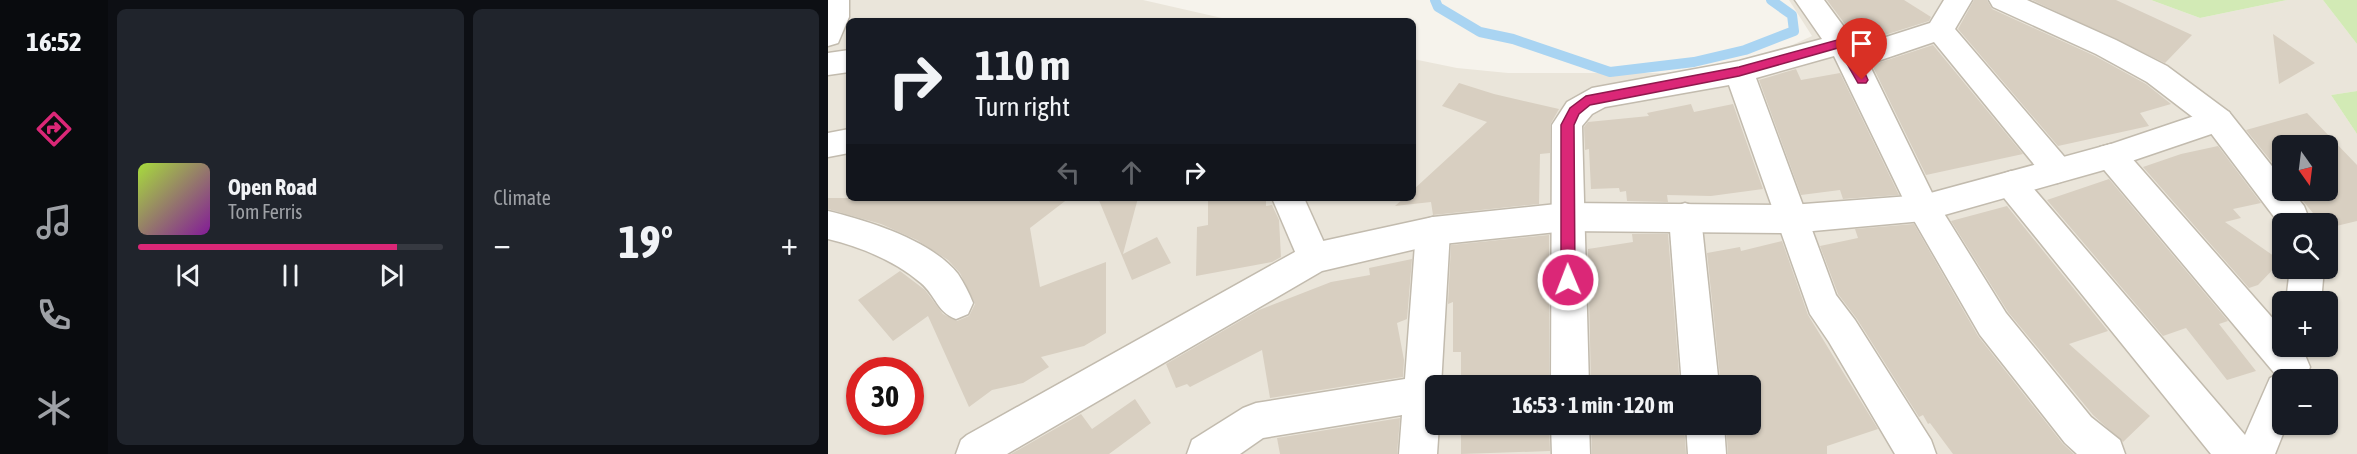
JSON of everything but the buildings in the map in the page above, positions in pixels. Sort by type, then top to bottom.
[{"type":"street","points":[[828,36],[835,17],[835,0]]},
{"type":"street","points":[[1809,0],[1847,51],[1923,208],[1993,324],[2078,430],[2106,454]]},
{"type":"street","points":[[1570,375],[1566,217],[1567,125],[1574,111],[1586,101],[1847,51],[1940,30],[1958,0]]},
{"type":"street","points":[[2003,0],[2106,47],[2157,74],[2218,120],[2290,213]]},
{"type":"street","points":[[1940,30],[2057,170]]},
{"type":"street","points":[[828,64],[846,61]]},
{"type":"street","points":[[1739,72],[1822,303],[1842,331],[1914,453]]},
{"type":"street","points":[[975,454],[981,448],[1157,346],[1314,258],[1433,231],[1566,217],[1791,219],[1923,208],[2111,156],[2218,120]]},
{"type":"street","points":[[828,145],[846,142]]},
{"type":"street","points":[[2111,156],[2288,369]]},
{"type":"street","points":[[2011,184],[2236,454]]},
{"type":"street","points":[[1289,201],[1314,258]]},
{"type":"street","points":[[1685,217],[1700,375]]},
{"type":"street","points":[[828,225],[848,229],[911,257],[943,283],[956,303]]},
{"type":"street","points":[[1418,454],[1424,394],[1433,231]]},
{"type":"street","points":[[1206,454],[1256,421],[1424,394]]},
{"type":"street","points":[[2256,454],[2272,415]]},
{"type":"street","points":[[1570,435],[1571,454]]},
{"type":"street","points":[[1706,435],[1707,454]]},
{"type":"shaded area","points":[[828,0],[1143,0],[1222,18],[846,18],[846,201],[1416,201],[1416,60],[1457,68],[1508,73],[1731,73],[1812,36],[1789,0],[2151,0],[2200,18],[2287,0],[2323,0],[2357,44],[2357,91],[2331,95],[2357,134],[2357,454],[828,454]]},
{"type":"green space","points":[[2151,0],[2287,0],[2200,18]]},
{"type":"green space","points":[[2323,0],[2357,0],[2357,44]]},
{"type":"green space","points":[[2357,91],[2357,134],[2331,95]]},
{"type":"waterway","points":[[1435,0],[1438,7],[1480,32],[1513,39],[1610,72],[1694,62],[1745,50],[1794,31],[1792,15],[1771,0]]},
{"type":"route","points":[[1568,280],[1567,125],[1574,111],[1586,101],[1602,96],[1739,72],[1841,44],[1852,59],[1862,80]]}]
